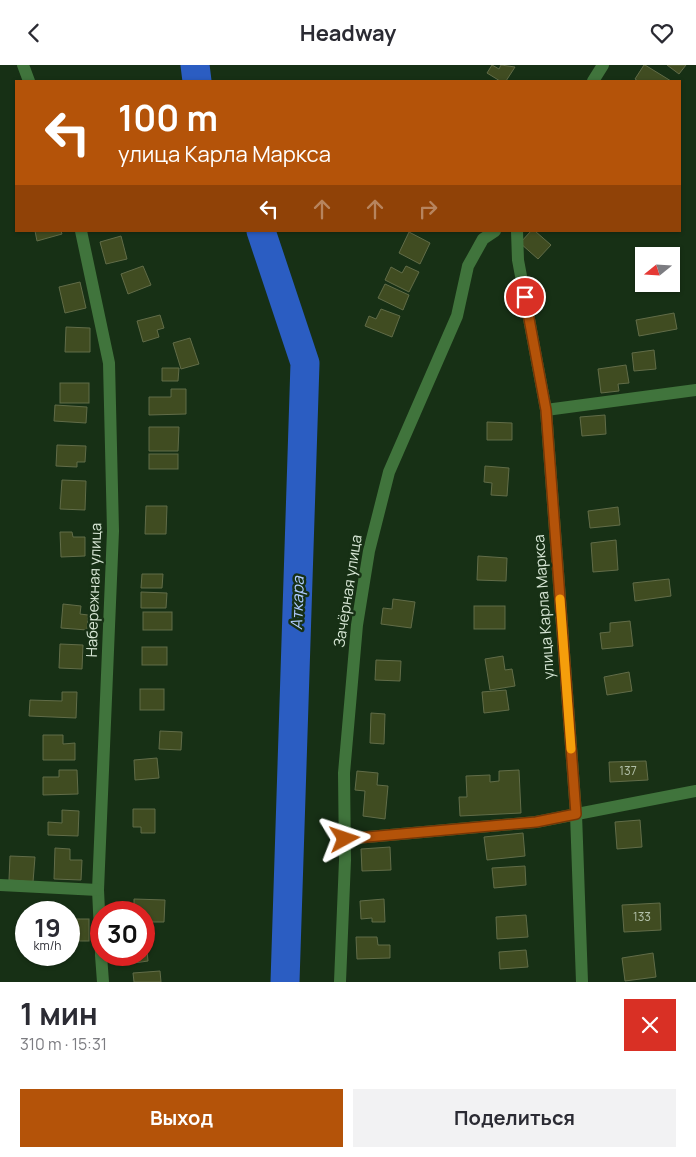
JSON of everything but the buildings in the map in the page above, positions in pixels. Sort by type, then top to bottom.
[{"type":"street","points":[[23,65],[29,80]]},
{"type":"street","points":[[594,80],[604,65]]},
{"type":"street","name":"Набережная улица","points":[[81,232],[109,363],[113,531],[99,901]]},
{"type":"street","name":"Зачёрная улица","points":[[340,982],[345,839],[344,773],[357,625],[369,551],[389,472],[457,316],[468,266],[483,239],[494,232]]},
{"type":"street","name":"улица Карла Маркса","points":[[517,232],[518,260],[546,410],[576,814],[582,982]]},
{"type":"street","points":[[546,410],[696,390]]},
{"type":"street","points":[[345,839],[536,822],[696,791]]},
{"type":"street","points":[[0,885],[98,890]]},
{"type":"street","name":"Набережная улица","points":[[102,966],[103,982]]},
{"type":"waterway","name":"Аткара","points":[[195,65],[197,80]]},
{"type":"waterway","name":"Аткара","points":[[261,232],[305,363],[285,982]]},
{"type":"slow traffic","points":[[560,599],[571,749]]},
{"type":"route","points":[[345,839],[536,822],[576,814],[546,410],[525,297]]}]
